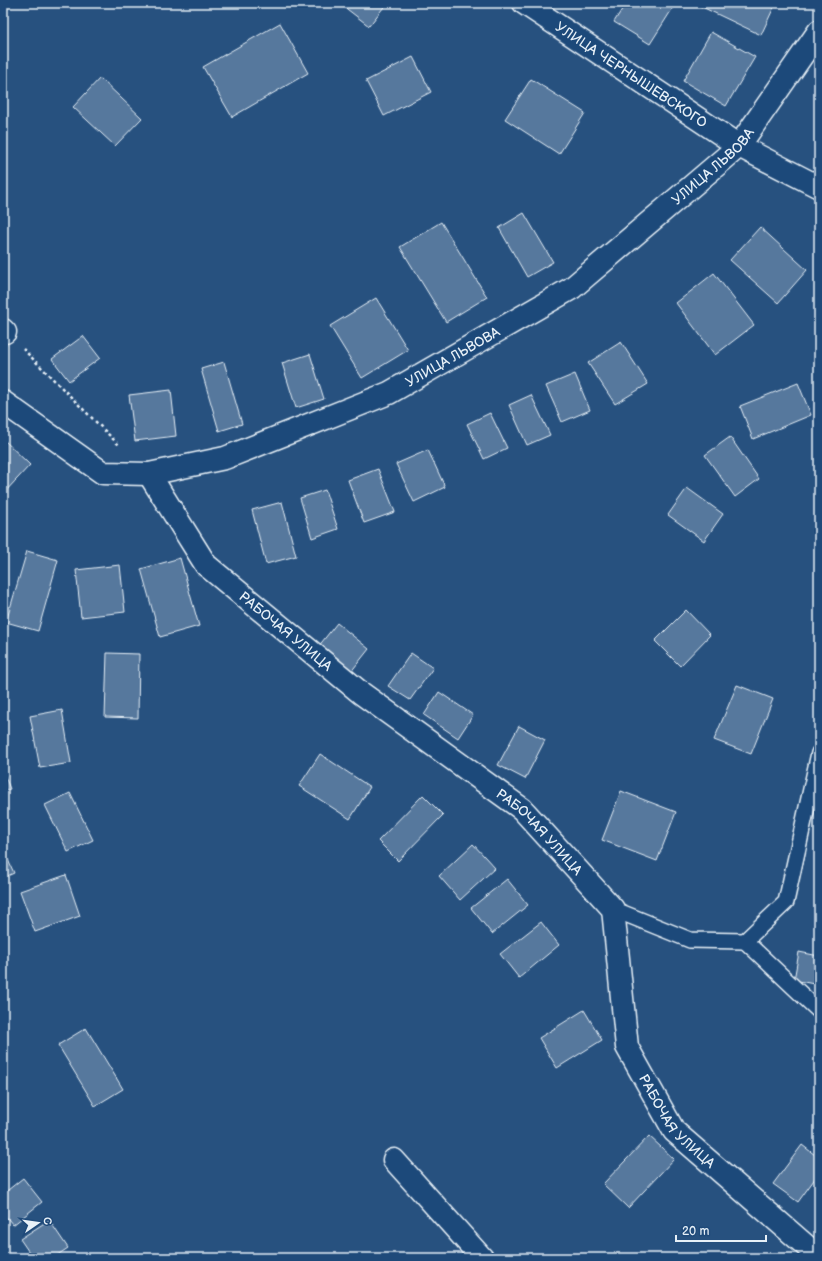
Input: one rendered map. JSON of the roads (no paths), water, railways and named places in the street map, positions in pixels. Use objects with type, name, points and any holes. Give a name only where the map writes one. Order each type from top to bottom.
[{"type":"street","name":"УЛИЦА ЧЕРНЫШЕВСКОГО","points":[[524,3],[739,146],[819,187]]},
{"type":"street","name":"УЛИЦА ЛЬВОВА","points":[[3,402],[103,473],[149,474],[225,458],[389,392],[572,288],[739,146],[819,31]]},
{"type":"street","name":"РАБОЧАЯ УЛИЦА","points":[[149,474],[206,565],[361,694],[522,809],[613,909],[628,1047],[674,1131],[819,1257]]},
{"type":"street","points":[[394,1160],[482,1258]]},
{"type":"lane","points":[[746,941],[786,902],[819,753]]},
{"type":"lane","points":[[613,909],[690,940],[746,941],[819,1011]]}]
